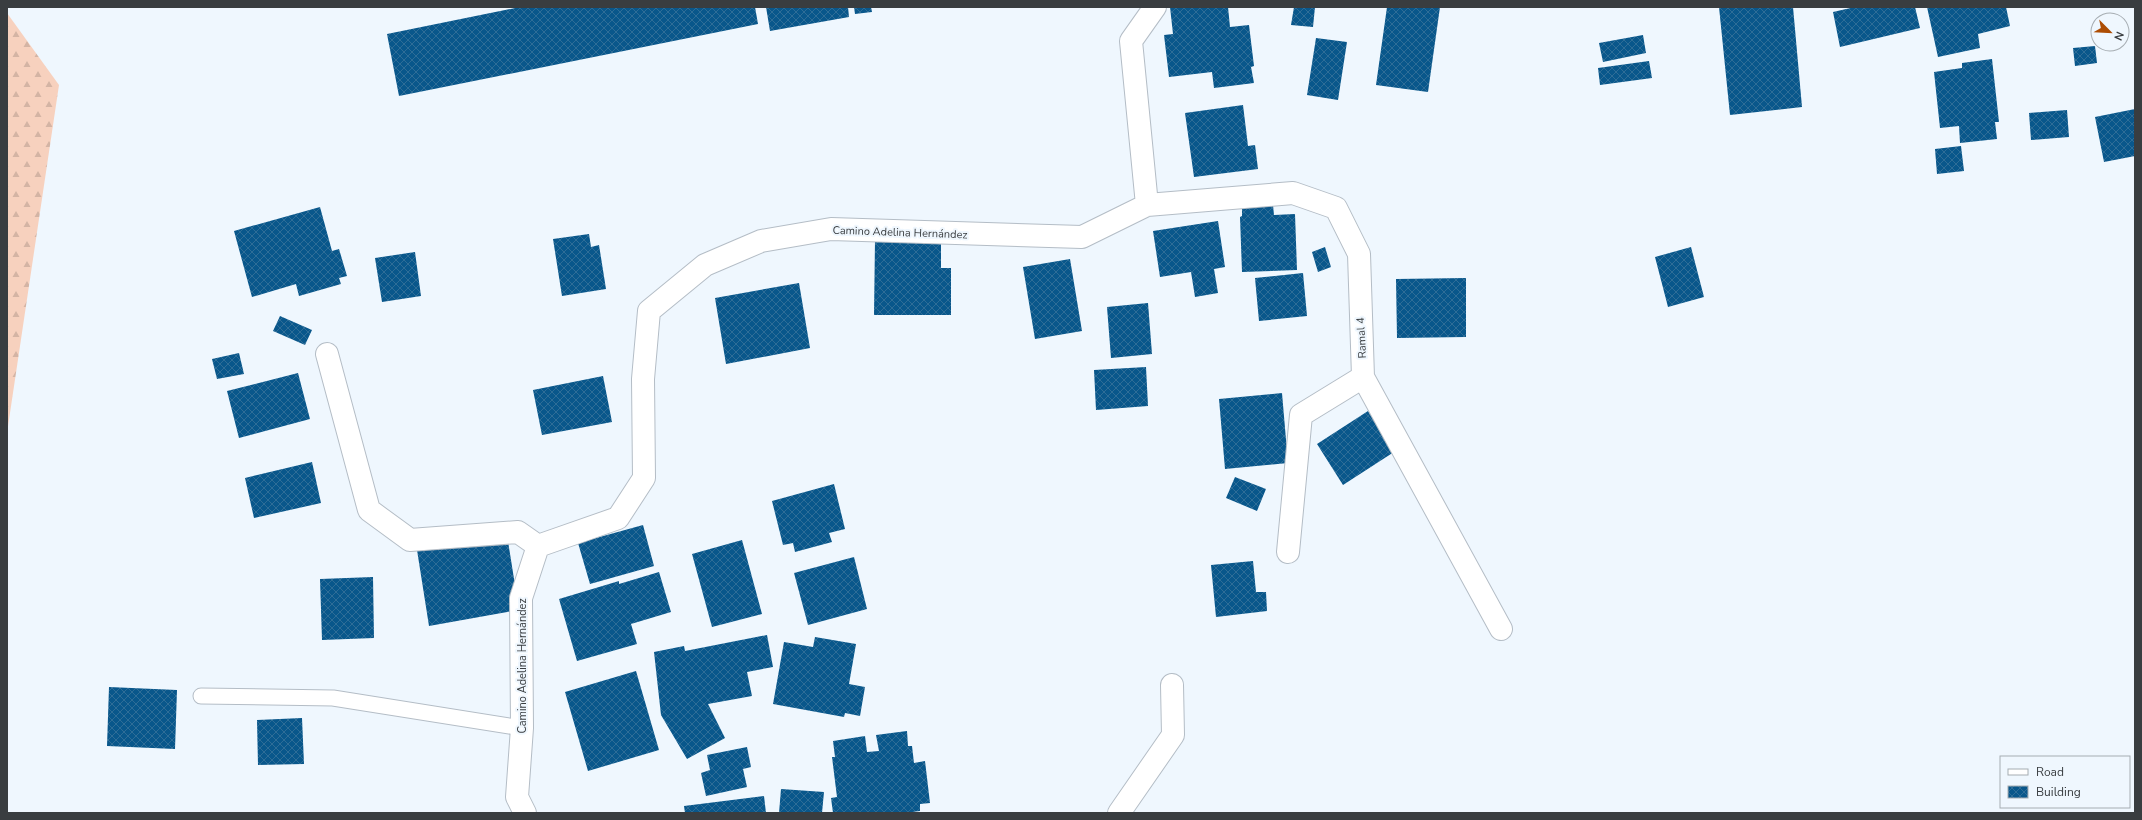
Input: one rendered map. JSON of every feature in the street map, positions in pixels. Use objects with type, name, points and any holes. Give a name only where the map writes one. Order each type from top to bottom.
[{"type":"street","points":[[1147,205],[1130,41],[1155,7]]},
{"type":"street","name":"Ramal 4","points":[[1147,205],[1293,193],[1336,208],[1359,254],[1363,377],[1501,629]]},
{"type":"street","name":"Camino Adelina Hernández","points":[[525,813],[517,797],[522,728],[521,598],[538,546],[618,518],[644,478],[643,379],[649,311],[705,265],[761,241],[831,229],[1082,237],[1147,205]]},
{"type":"street","points":[[327,354],[369,510],[410,540],[518,532],[538,546]]},
{"type":"street","points":[[1288,552],[1301,415],[1363,377]]},
{"type":"street","points":[[1119,813],[1173,735],[1172,685]]},
{"type":"lane","points":[[202,696],[333,698],[522,728]]},
{"type":"green space","points":[[7,13],[59,85],[7,433]]},
{"type":"building","points":[[520,7],[755,7],[758,24],[399,96],[387,34]]},
{"type":"building","points":[[766,7],[848,7],[849,17],[770,31]]},
{"type":"building","points":[[854,7],[871,7],[872,12],[855,14]]},
{"type":"building","points":[[1170,7],[1228,7],[1230,27],[1249,25],[1254,66],[1251,67],[1254,83],[1214,88],[1212,72],[1169,77],[1164,35],[1173,34]]},
{"type":"building","points":[[1294,7],[1315,7],[1313,27],[1291,25]]},
{"type":"building","points":[[1387,7],[1440,7],[1428,92],[1376,85]]},
{"type":"building","points":[[1719,7],[1793,7],[1802,107],[1730,115]]},
{"type":"building","points":[[1855,7],[1915,7],[1920,28],[1840,47],[1833,12]]},
{"type":"building","points":[[1927,7],[2006,7],[2010,26],[1978,34],[1980,48],[1938,57]]},
{"type":"building","points":[[1643,35],[1646,53],[1603,62],[1599,43]]},
{"type":"building","points":[[1316,38],[1347,42],[1338,100],[1307,95]]},
{"type":"building","points":[[2090,46],[2090,52],[2096,52],[2097,63],[2075,66],[2073,48]]},
{"type":"building","points":[[1992,59],[1999,122],[1995,122],[1997,139],[1960,143],[1959,126],[1940,128],[1934,72],[1962,68],[1962,63]]},
{"type":"building","points":[[1649,61],[1652,78],[1600,85],[1598,68]]},
{"type":"building","points":[[1243,105],[1248,146],[1255,145],[1258,169],[1194,177],[1185,113]]},
{"type":"building","points":[[2135,109],[2135,156],[2104,162],[2095,117]]},
{"type":"building","points":[[2067,110],[2069,137],[2031,140],[2029,113]]},
{"type":"building","points":[[1961,146],[1964,171],[1937,174],[1935,149]]},
{"type":"building","points":[[1273,205],[1274,215],[1295,214],[1297,270],[1242,272],[1240,217],[1242,216],[1242,206]]},
{"type":"building","points":[[320,207],[332,251],[339,249],[347,276],[339,278],[341,284],[299,296],[296,284],[252,297],[234,231]]},
{"type":"building","points":[[1218,221],[1225,267],[1214,269],[1218,293],[1195,297],[1191,272],[1160,277],[1153,231]]},
{"type":"building","points":[[589,234],[591,247],[599,245],[606,289],[562,296],[553,239]]},
{"type":"building","points":[[875,240],[941,240],[941,268],[951,268],[951,315],[874,315]]},
{"type":"building","points":[[1325,247],[1331,267],[1318,272],[1312,252]]},
{"type":"building","points":[[1691,247],[1704,297],[1668,307],[1655,257]]},
{"type":"building","points":[[415,252],[421,296],[382,302],[375,258]]},
{"type":"building","points":[[1070,259],[1082,331],[1035,339],[1023,267]]},
{"type":"building","points":[[1303,273],[1307,316],[1259,321],[1255,278]]},
{"type":"building","points":[[1466,278],[1466,337],[1397,338],[1396,279]]},
{"type":"building","points":[[799,283],[810,348],[726,364],[715,298]]},
{"type":"building","points":[[1148,303],[1152,354],[1111,358],[1107,307]]},
{"type":"building","points":[[280,316],[312,330],[305,345],[273,331]]},
{"type":"building","points":[[239,353],[244,374],[217,379],[212,359]]},
{"type":"building","points":[[1146,367],[1148,406],[1096,410],[1094,370]]},
{"type":"building","points":[[298,373],[310,419],[239,438],[227,391]]},
{"type":"building","points":[[603,376],[612,422],[542,435],[533,390]]},
{"type":"building","points":[[1282,393],[1288,463],[1225,469],[1219,399]]},
{"type":"building","points":[[1368,411],[1394,452],[1343,485],[1317,444]]},
{"type":"building","points":[[312,462],[321,503],[254,518],[245,478]]},
{"type":"building","points":[[1235,477],[1266,489],[1257,511],[1226,498]]},
{"type":"building","points":[[834,484],[845,529],[829,533],[832,542],[795,552],[793,543],[783,545],[772,501]]},
{"type":"building","points":[[643,525],[654,566],[590,584],[578,543]]},
{"type":"building","points":[[507,535],[519,610],[429,626],[417,550]]},
{"type":"building","points":[[742,540],[762,614],[712,627],[692,554]]},
{"type":"building","points":[[854,557],[867,609],[808,625],[794,573]]},
{"type":"building","points":[[1253,561],[1256,592],[1266,592],[1267,611],[1216,617],[1211,565]]},
{"type":"building","points":[[659,572],[671,612],[631,624],[637,644],[577,661],[559,599],[619,581],[619,584]]},
{"type":"building","points":[[373,577],[374,638],[322,640],[320,579]]},
{"type":"building","points":[[767,635],[773,667],[747,672],[752,696],[708,704],[725,738],[687,759],[661,715],[654,652],[684,646],[685,651]]},
{"type":"building","points":[[815,637],[856,644],[849,684],[865,687],[860,716],[845,713],[844,717],[773,704],[784,642],[813,647]]},
{"type":"building","points":[[636,671],[659,750],[588,771],[565,692]]},
{"type":"building","points":[[109,687],[177,690],[175,749],[107,746]]},
{"type":"building","points":[[302,718],[304,764],[258,765],[257,720]]},
{"type":"building","points":[[907,731],[908,746],[912,746],[914,763],[925,761],[930,803],[920,804],[920,811],[905,813],[833,813],[831,798],[837,797],[832,757],[835,757],[833,741],[865,736],[867,752],[879,751],[876,735]]},
{"type":"building","points":[[747,747],[751,767],[743,769],[747,787],[706,796],[701,773],[710,770],[707,755]]},
{"type":"building","points":[[781,789],[824,792],[822,813],[779,813]]},
{"type":"building","points":[[764,796],[766,813],[685,813],[684,806]]}]
